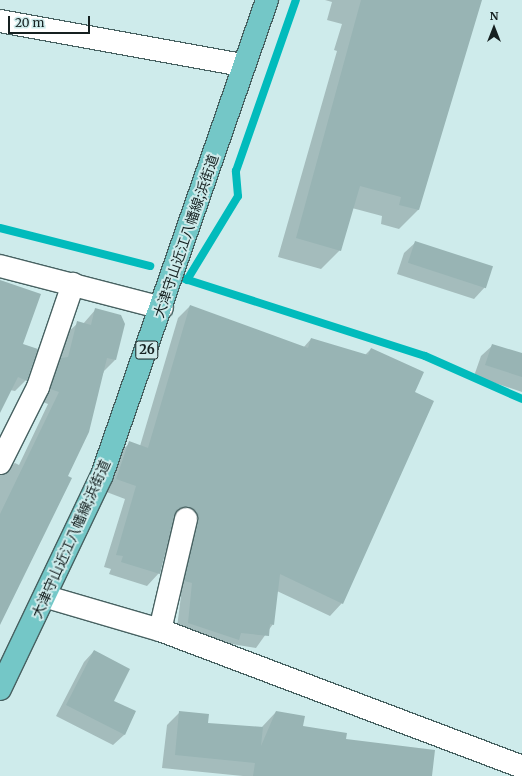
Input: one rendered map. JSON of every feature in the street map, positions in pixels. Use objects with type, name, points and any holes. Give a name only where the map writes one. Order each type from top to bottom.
[{"type":"main road","name":"大津守山近江八幡線;浜街道","points":[[0,689],[47,597],[102,475],[162,308],[243,65],[267,0]]},
{"type":"street","points":[[0,21],[243,65]]},
{"type":"street","points":[[0,266],[162,308]]},
{"type":"street","points":[[0,463],[38,387],[72,284]]},
{"type":"street","points":[[160,630],[186,519]]},
{"type":"street","points":[[47,597],[160,630],[522,767]]},
{"type":"building","points":[[361,0],[482,0],[419,210],[399,205],[401,197],[360,186],[341,251],[296,238]]},
{"type":"building","points":[[415,241],[493,266],[486,288],[408,263]]},
{"type":"building","points":[[0,280],[41,294],[23,344],[38,349],[27,381],[18,377],[0,413]]},
{"type":"building","points":[[190,305],[308,348],[311,338],[368,355],[371,348],[424,372],[415,392],[434,401],[343,604],[280,574],[274,625],[270,624],[269,636],[241,633],[239,640],[188,623],[192,583],[184,581],[198,521],[195,510],[189,507],[182,507],[174,516],[160,574],[121,562],[123,556],[116,555],[136,486],[116,479],[129,441],[148,448]]},
{"type":"building","points":[[95,308],[121,315],[125,324],[116,360],[107,358],[89,432],[68,476],[72,478],[0,625],[0,514],[59,392],[50,389],[61,358],[68,357],[77,321],[91,325]]},
{"type":"building","points":[[492,344],[522,353],[522,377],[485,365]]},
{"type":"building","points":[[94,650],[130,669],[114,701],[136,711],[125,735],[66,705]]},
{"type":"building","points":[[179,711],[209,714],[208,723],[263,727],[261,746],[276,711],[305,716],[303,726],[347,733],[346,739],[435,750],[432,776],[253,776],[255,763],[175,755]]},
{"type":"waterway","points":[[187,280],[238,196],[236,171],[296,0]]},
{"type":"waterway","points":[[0,228],[150,266]]},
{"type":"waterway","points":[[185,279],[425,356],[522,399]]}]
